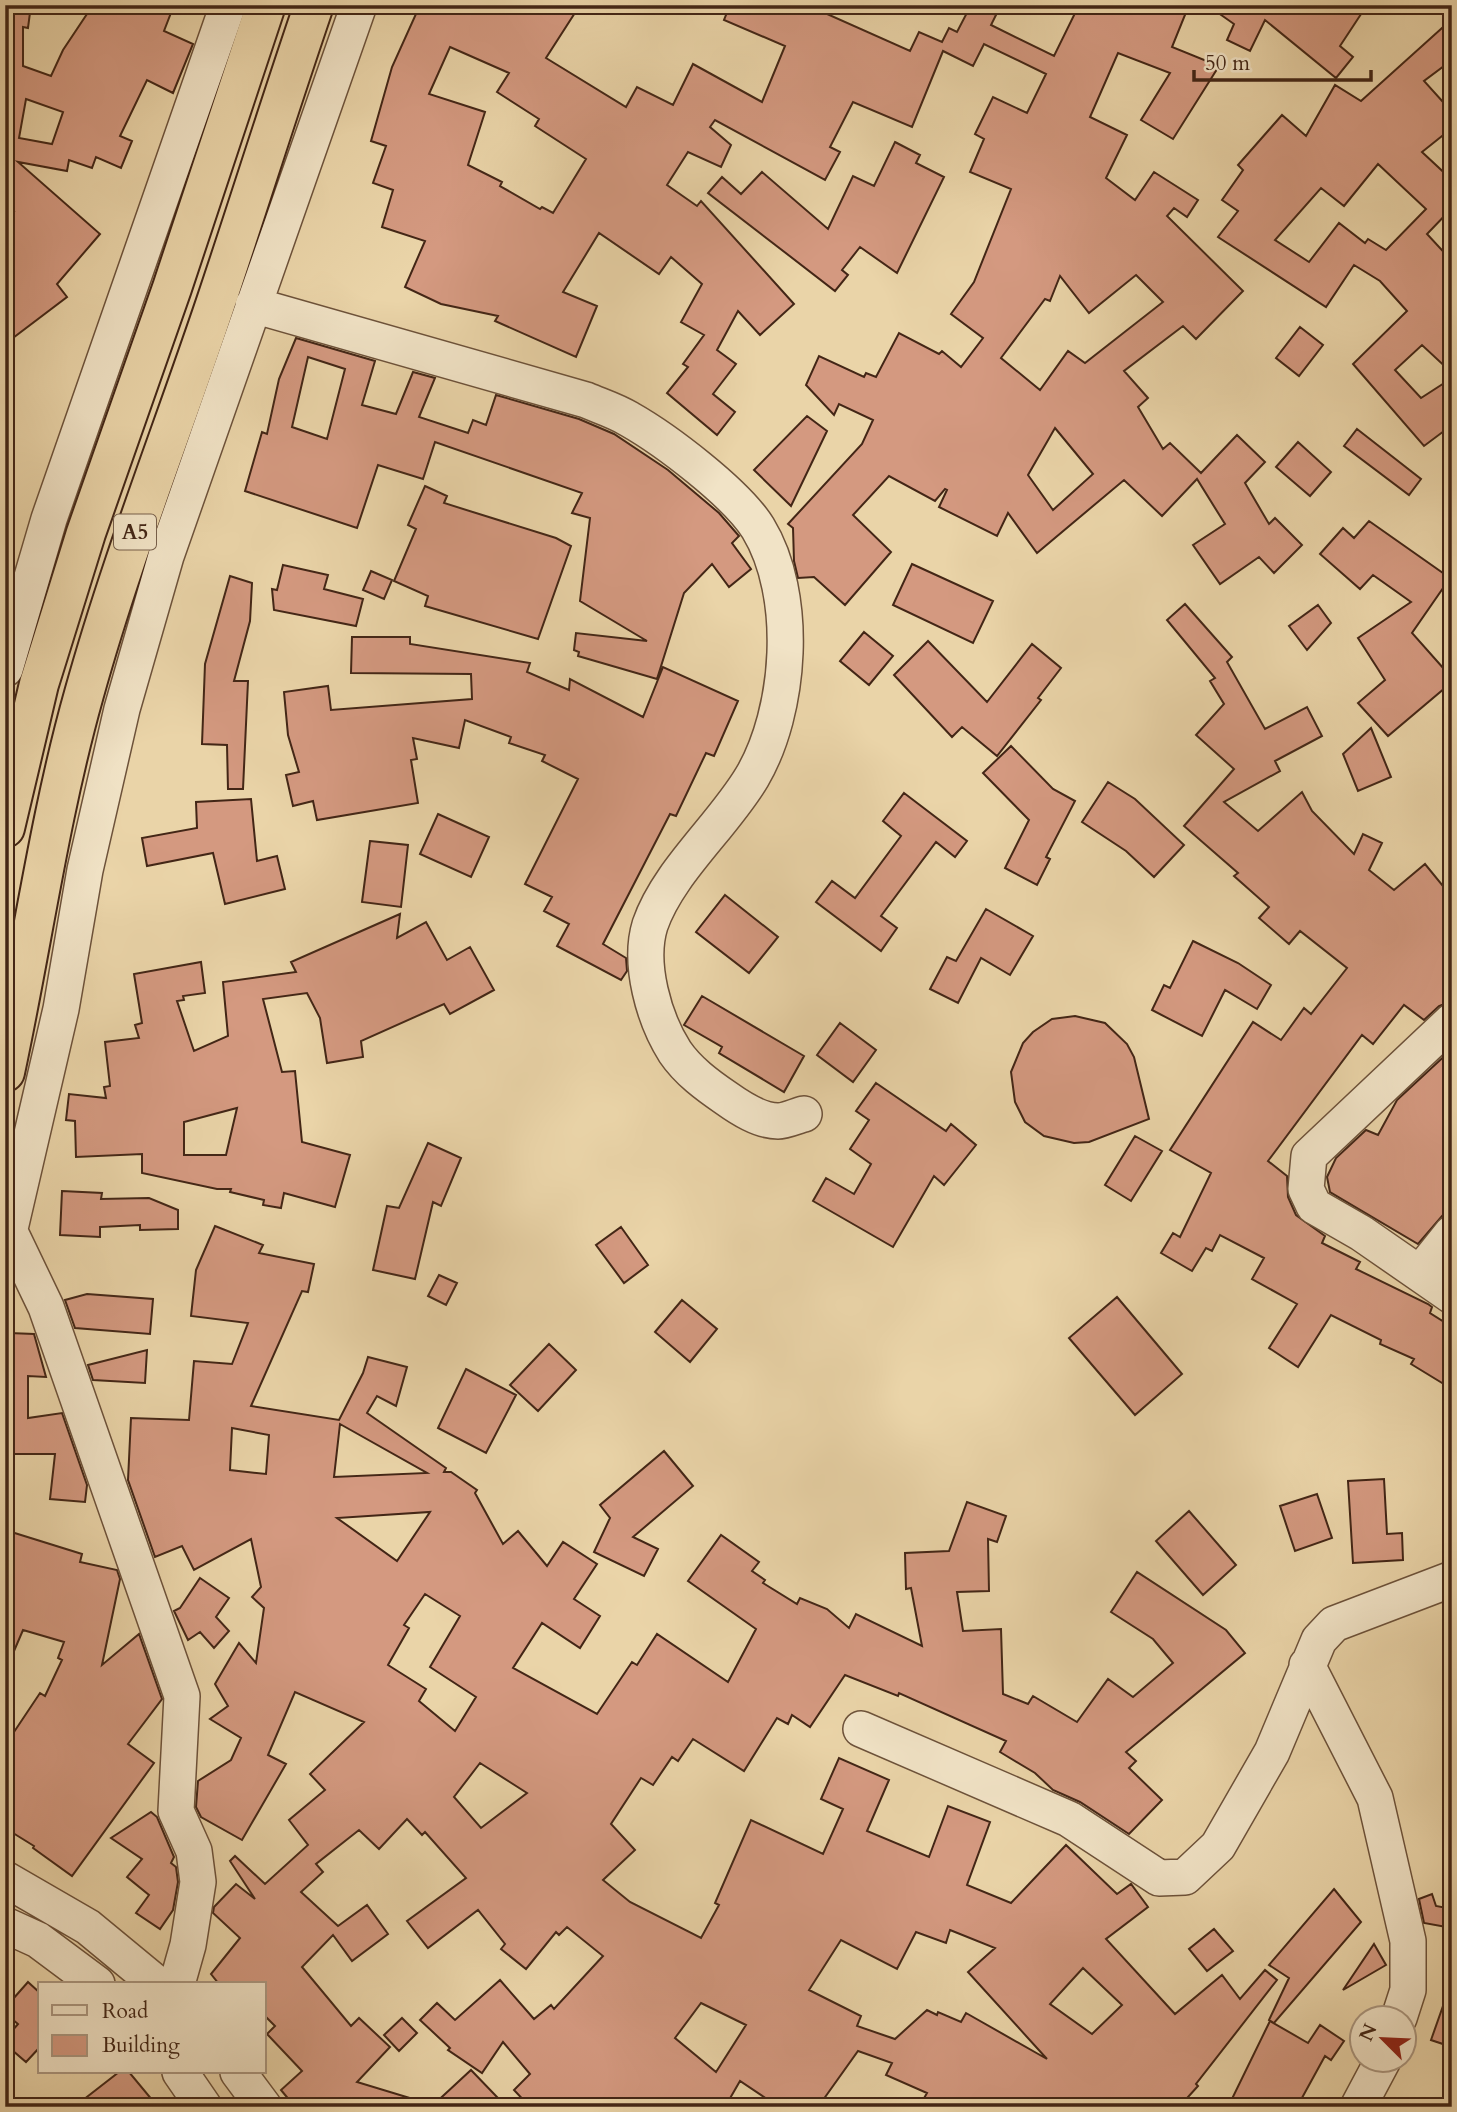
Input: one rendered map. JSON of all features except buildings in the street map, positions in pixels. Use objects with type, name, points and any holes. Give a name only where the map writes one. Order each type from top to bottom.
[{"type":"highway","name":"A5","points":[[5,828],[39,684],[86,533],[172,288],[266,5]]},
{"type":"highway","name":"A5","points":[[5,1072],[45,858],[83,696],[134,535],[216,302],[314,5]]},
{"type":"street","points":[[5,669],[17,593],[49,519],[228,5]]},
{"type":"street","points":[[178,1982],[188,1945],[198,1882],[194,1852],[176,1811],[182,1696],[46,1307],[8,1241],[61,1009],[85,870],[122,709],[166,556],[359,5]]},
{"type":"street","points":[[253,305],[586,400],[628,418],[734,499],[758,528],[770,555],[786,632],[783,685],[774,727],[753,775],[656,910],[646,953],[662,1029],[676,1053],[692,1072],[739,1108],[757,1116],[779,1121],[804,1114]]},
{"type":"street","points":[[1452,1021],[1309,1156],[1306,1188],[1314,1206],[1452,1296]]},
{"type":"street","points":[[1420,1273],[1452,1233]]},
{"type":"street","points":[[861,1729],[1069,1819],[1159,1878],[1185,1877],[1218,1846],[1272,1752],[1319,1640],[1335,1625],[1452,1579]]},
{"type":"street","points":[[1307,1665],[1375,1798],[1408,1941],[1408,1990],[1404,2004]]},
{"type":"street","points":[[5,1879],[88,1927],[155,1982]]},
{"type":"street","points":[[5,1925],[38,1940],[94,1982]]},
{"type":"street","points":[[181,2074],[204,2107]]},
{"type":"street","points":[[240,2074],[264,2107]]},
{"type":"street","points":[[1358,2107],[1375,2074]]}]
